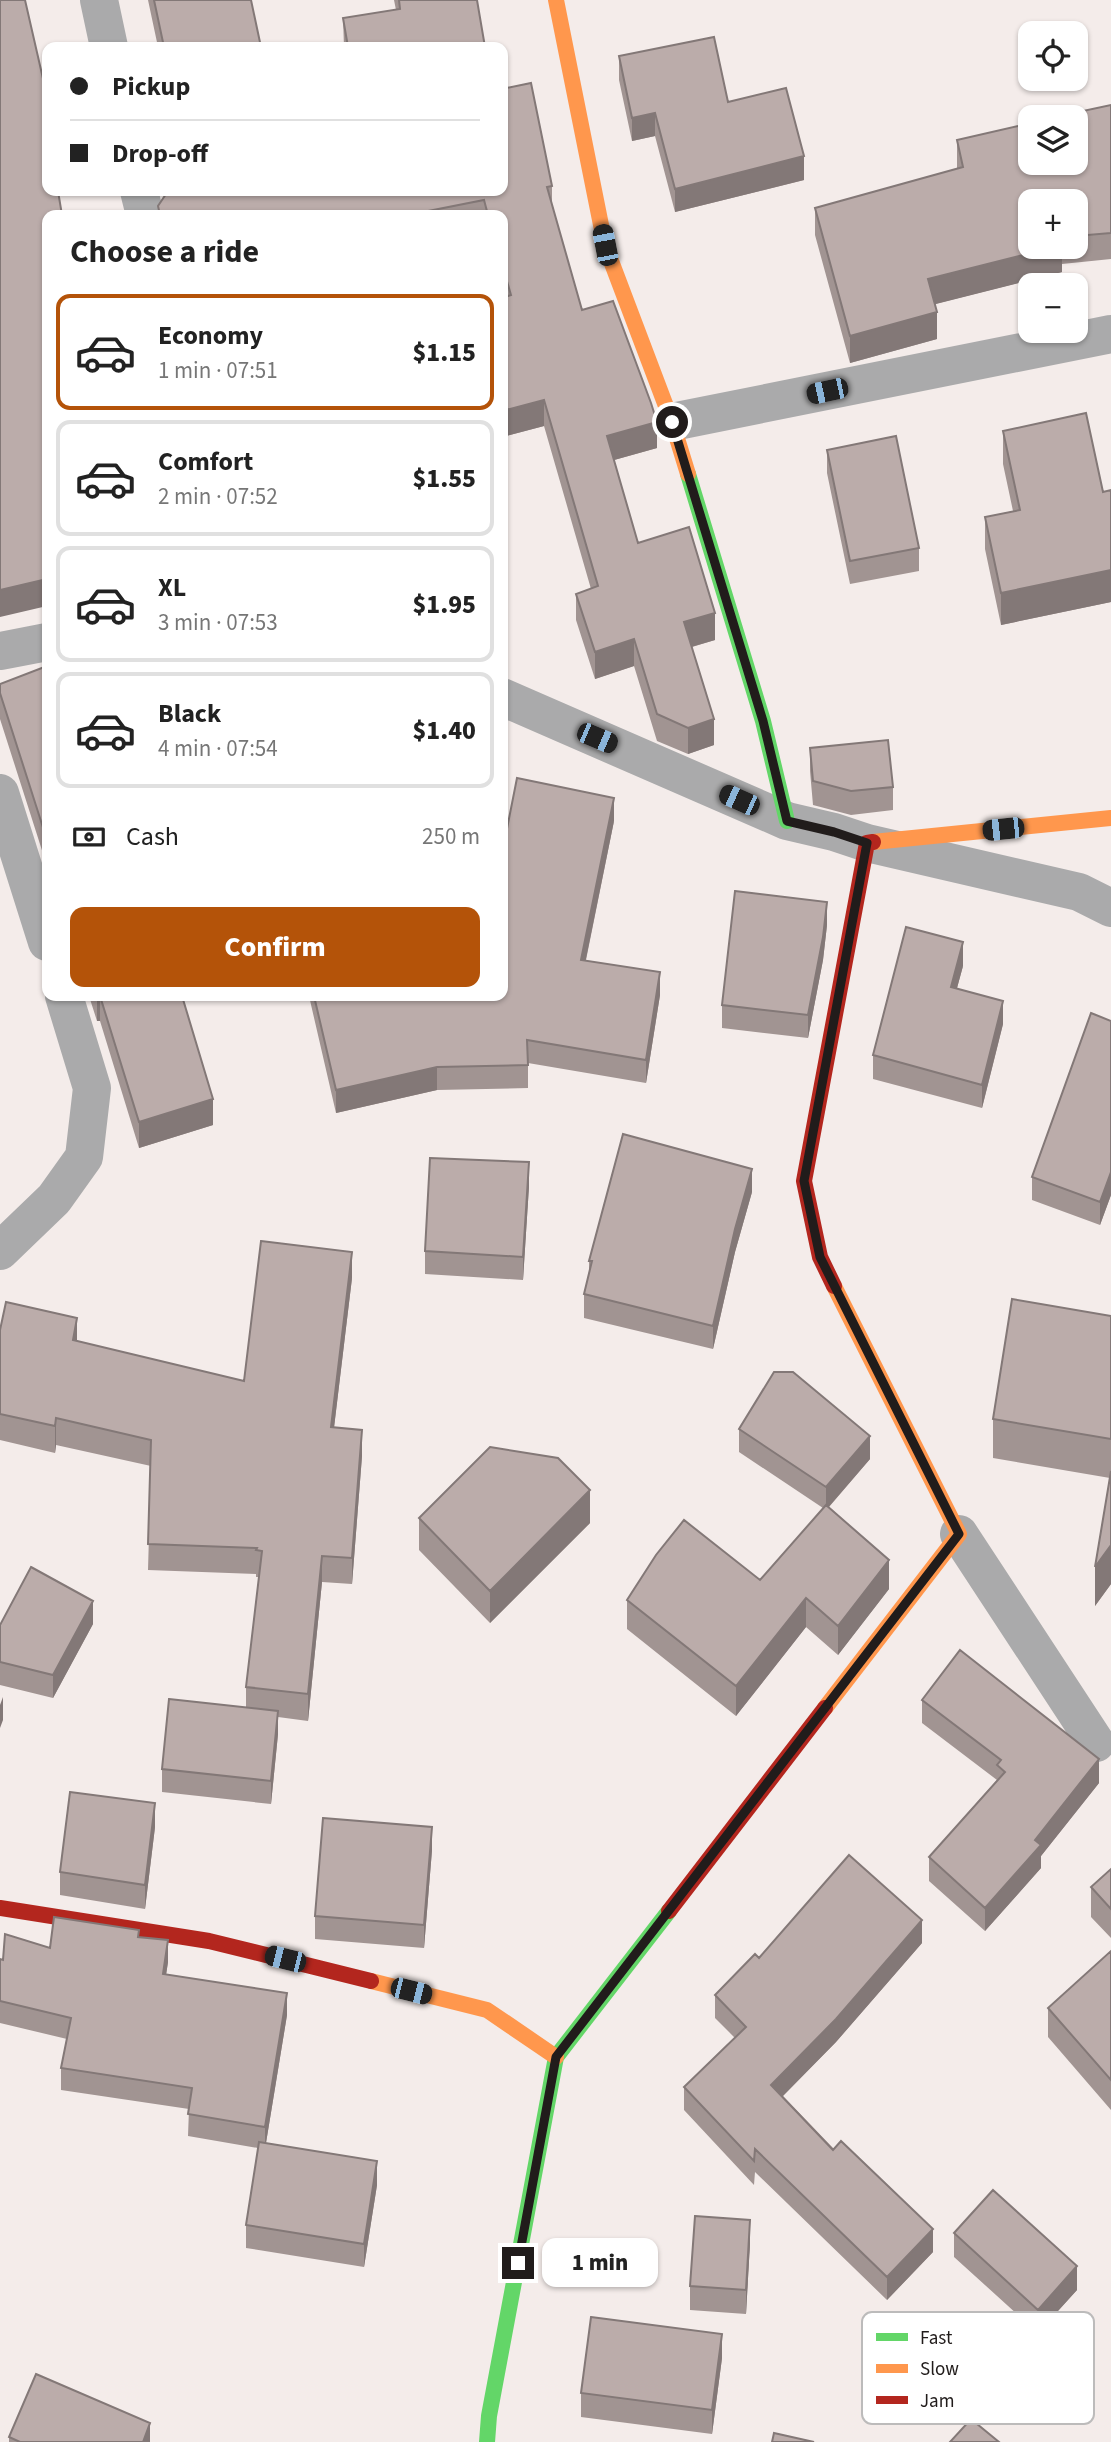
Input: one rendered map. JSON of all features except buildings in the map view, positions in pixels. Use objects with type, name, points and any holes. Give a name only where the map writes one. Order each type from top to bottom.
[{"type":"street","points":[[99,0],[108,42]]},
{"type":"street","points":[[556,0],[605,245],[672,422],[763,721],[787,821]]},
{"type":"street","points":[[672,422],[1111,334]]},
{"type":"street","points":[[0,651],[42,643]]},
{"type":"street","points":[[508,700],[787,821],[867,843],[1079,892],[1111,908]]},
{"type":"street","points":[[0,793],[42,926]]},
{"type":"street","points":[[867,843],[1111,818]]},
{"type":"street","points":[[867,843],[804,1181],[820,1257],[959,1534],[1096,1743]]},
{"type":"street","points":[[0,1251],[54,1199],[85,1157],[92,1088],[66,1001]]},
{"type":"street","points":[[487,2442],[489,2417],[556,2057],[959,1534]]},
{"type":"street","points":[[0,1908],[209,1941],[487,2010],[556,2057]]},
{"type":"traffic: fast","points":[[688,474],[763,721],[787,821]]},
{"type":"traffic: fast","points":[[487,2442],[489,2416],[556,2057],[669,1911]]},
{"type":"traffic: slow","points":[[556,0],[605,245],[672,422],[688,474]]},
{"type":"traffic: slow","points":[[873,842],[1111,818]]},
{"type":"traffic: slow","points":[[825,1708],[959,1534],[834,1286]]},
{"type":"traffic: slow","points":[[371,1981],[487,2010],[556,2057]]},
{"type":"traffic: jam","points":[[834,1286],[820,1257],[804,1181],[867,843],[873,842]]},
{"type":"traffic: jam","points":[[669,1911],[825,1708]]},
{"type":"traffic: jam","points":[[0,1908],[209,1941],[371,1981]]},
{"type":"route","points":[[518,2263],[556,2057],[959,1534],[820,1257],[804,1181],[867,843],[787,821],[763,721],[672,422]]}]
